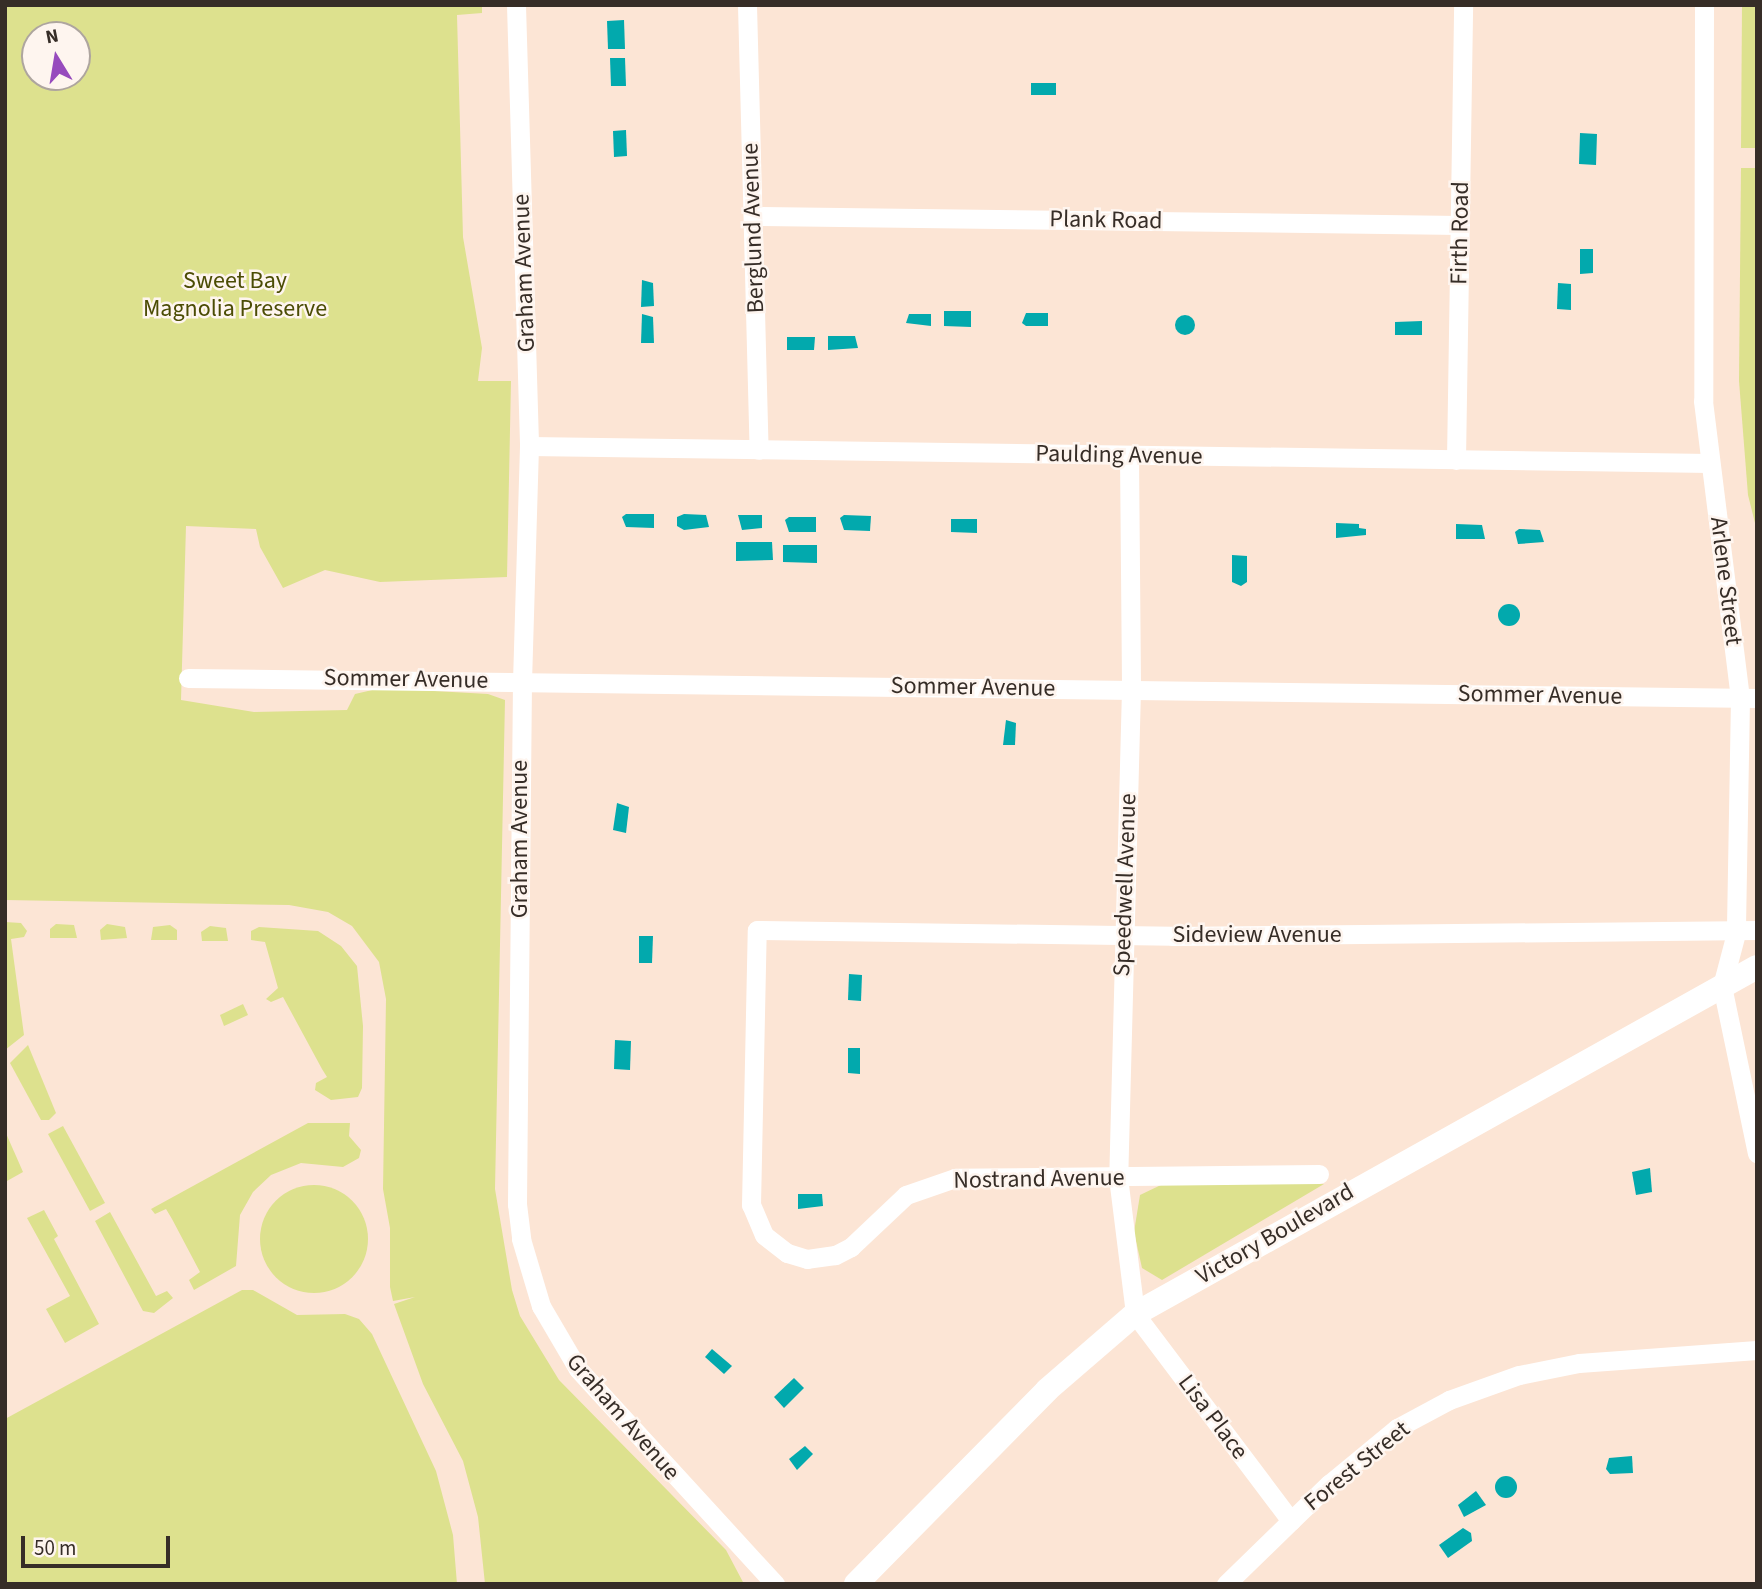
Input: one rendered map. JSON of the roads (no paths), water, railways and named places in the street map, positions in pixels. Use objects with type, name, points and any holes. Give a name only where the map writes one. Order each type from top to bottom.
[{"type":"main road","name":"Victory Boulevard","points":[[856,1584],[1047,1390],[1135,1314],[1757,967]]},
{"type":"street","name":"Graham Avenue","points":[[516,5],[529,446],[522,681],[517,1204],[528,1271],[541,1306],[578,1369],[775,1584]]},
{"type":"street","name":"Berglund Avenue","points":[[747,5],[759,450]]},
{"type":"street","name":"Firth Road","points":[[1456,460],[1463,5]]},
{"type":"street","name":"Arlene Street","points":[[1704,5],[1702,330],[1710,463],[1748,698],[1736,933],[1722,986],[1757,1153]]},
{"type":"street","name":"Plank Road","points":[[752,216],[1460,225]]},
{"type":"street","name":"Paulding Avenue","points":[[529,446],[1710,463]]},
{"type":"street","name":"Speedwell Avenue","points":[[1129,455],[1130,689],[1118,1177],[1135,1314]]},
{"type":"street","name":"Sommer Avenue","points":[[188,678],[1748,698]]},
{"type":"street","name":"Sideview Avenue","points":[[757,930],[1123,935],[1736,933],[1757,930]]},
{"type":"street","name":"Nostrand Avenue","points":[[757,930],[750,1199],[755,1219],[774,1245],[807,1259],[835,1255],[851,1247],[906,1195],[954,1178],[1319,1174]]},
{"type":"street","name":"Lisa Place","points":[[1135,1314],[1291,1521]]},
{"type":"street","name":"Forest Street","points":[[1226,1584],[1291,1521],[1397,1428],[1449,1400],[1519,1376],[1578,1363],[1757,1350]]},
{"type":"water","points":[[624,20],[625,49],[608,49],[607,21]]},
{"type":"water","points":[[610,58],[625,58],[626,86],[611,86]]},
{"type":"water","points":[[1031,83],[1056,83],[1056,95],[1031,95]]},
{"type":"water","points":[[626,130],[627,156],[614,157],[613,131]]},
{"type":"water","points":[[1580,133],[1597,134],[1596,165],[1579,164]]},
{"type":"water","points":[[1580,249],[1593,249],[1593,273],[1580,274]]},
{"type":"water","points":[[642,280],[653,283],[654,306],[641,307]]},
{"type":"water","points":[[1558,283],[1571,284],[1571,310],[1557,309]]},
{"type":"water","points":[[944,311],[971,311],[971,327],[944,326]]},
{"type":"water","points":[[1026,313],[1048,313],[1048,326],[1026,326],[1022,323]]},
{"type":"water","points":[[642,314],[653,317],[654,343],[641,343]]},
{"type":"water","points":[[909,314],[931,314],[931,326],[906,323]]},
{"type":"water","points":[[1185,315],[1192,318],[1195,325],[1192,332],[1185,335],[1178,332],[1175,325],[1178,318]]},
{"type":"water","points":[[1422,321],[1422,335],[1395,335],[1395,322]]},
{"type":"water","points":[[828,336],[855,336],[858,348],[828,350]]},
{"type":"water","points":[[787,337],[815,337],[814,350],[787,350]]},
{"type":"water","points":[[626,514],[654,514],[654,528],[626,527],[622,517]]},
{"type":"water","points":[[684,514],[706,515],[709,527],[684,530],[677,526],[677,517]]},
{"type":"water","points":[[738,515],[762,515],[762,528],[742,530]]},
{"type":"water","points":[[844,515],[871,516],[870,531],[844,530],[840,518]]},
{"type":"water","points":[[789,517],[816,517],[816,532],[789,532],[785,520]]},
{"type":"water","points":[[951,519],[977,519],[977,533],[951,532]]},
{"type":"water","points":[[1336,523],[1359,524],[1359,528],[1366,529],[1366,535],[1336,538]]},
{"type":"water","points":[[1456,524],[1482,525],[1485,539],[1456,539]]},
{"type":"water","points":[[1519,529],[1540,530],[1544,542],[1518,544],[1515,532]]},
{"type":"water","points":[[736,542],[772,542],[773,560],[736,561]]},
{"type":"water","points":[[783,545],[817,545],[817,563],[783,562]]},
{"type":"water","points":[[1232,555],[1247,556],[1247,582],[1241,586],[1232,582]]},
{"type":"water","points":[[1505,604],[1513,604],[1520,611],[1520,619],[1513,626],[1505,626],[1498,619],[1498,611]]},
{"type":"water","points":[[1006,720],[1016,723],[1015,745],[1003,745]]},
{"type":"water","points":[[617,803],[629,807],[626,833],[613,830]]},
{"type":"water","points":[[639,936],[653,936],[652,963],[639,963]]},
{"type":"water","points":[[849,974],[862,975],[861,1001],[848,1000]]},
{"type":"water","points":[[615,1040],[631,1041],[630,1070],[614,1069]]},
{"type":"water","points":[[848,1048],[860,1048],[860,1074],[848,1073]]},
{"type":"water","points":[[1650,1168],[1652,1192],[1636,1195],[1632,1172]]},
{"type":"water","points":[[798,1194],[822,1194],[823,1206],[798,1209]]},
{"type":"water","points":[[712,1349],[732,1366],[724,1374],[705,1357]]},
{"type":"water","points":[[794,1378],[804,1388],[784,1408],[774,1397]]},
{"type":"water","points":[[805,1446],[813,1454],[797,1470],[789,1459]]},
{"type":"water","points":[[1632,1456],[1633,1473],[1610,1474],[1606,1469],[1609,1458]]},
{"type":"water","points":[[1506,1476],[1514,1479],[1517,1487],[1514,1495],[1506,1498],[1498,1495],[1495,1487],[1498,1479]]},
{"type":"water","points":[[1476,1491],[1486,1505],[1464,1517],[1458,1505]]},
{"type":"water","points":[[1463,1528],[1471,1533],[1472,1541],[1448,1558],[1439,1545]]},
{"type":"park label","name":"Sweet Bay Magnolia Preserve","points":[[235,295]]}]
